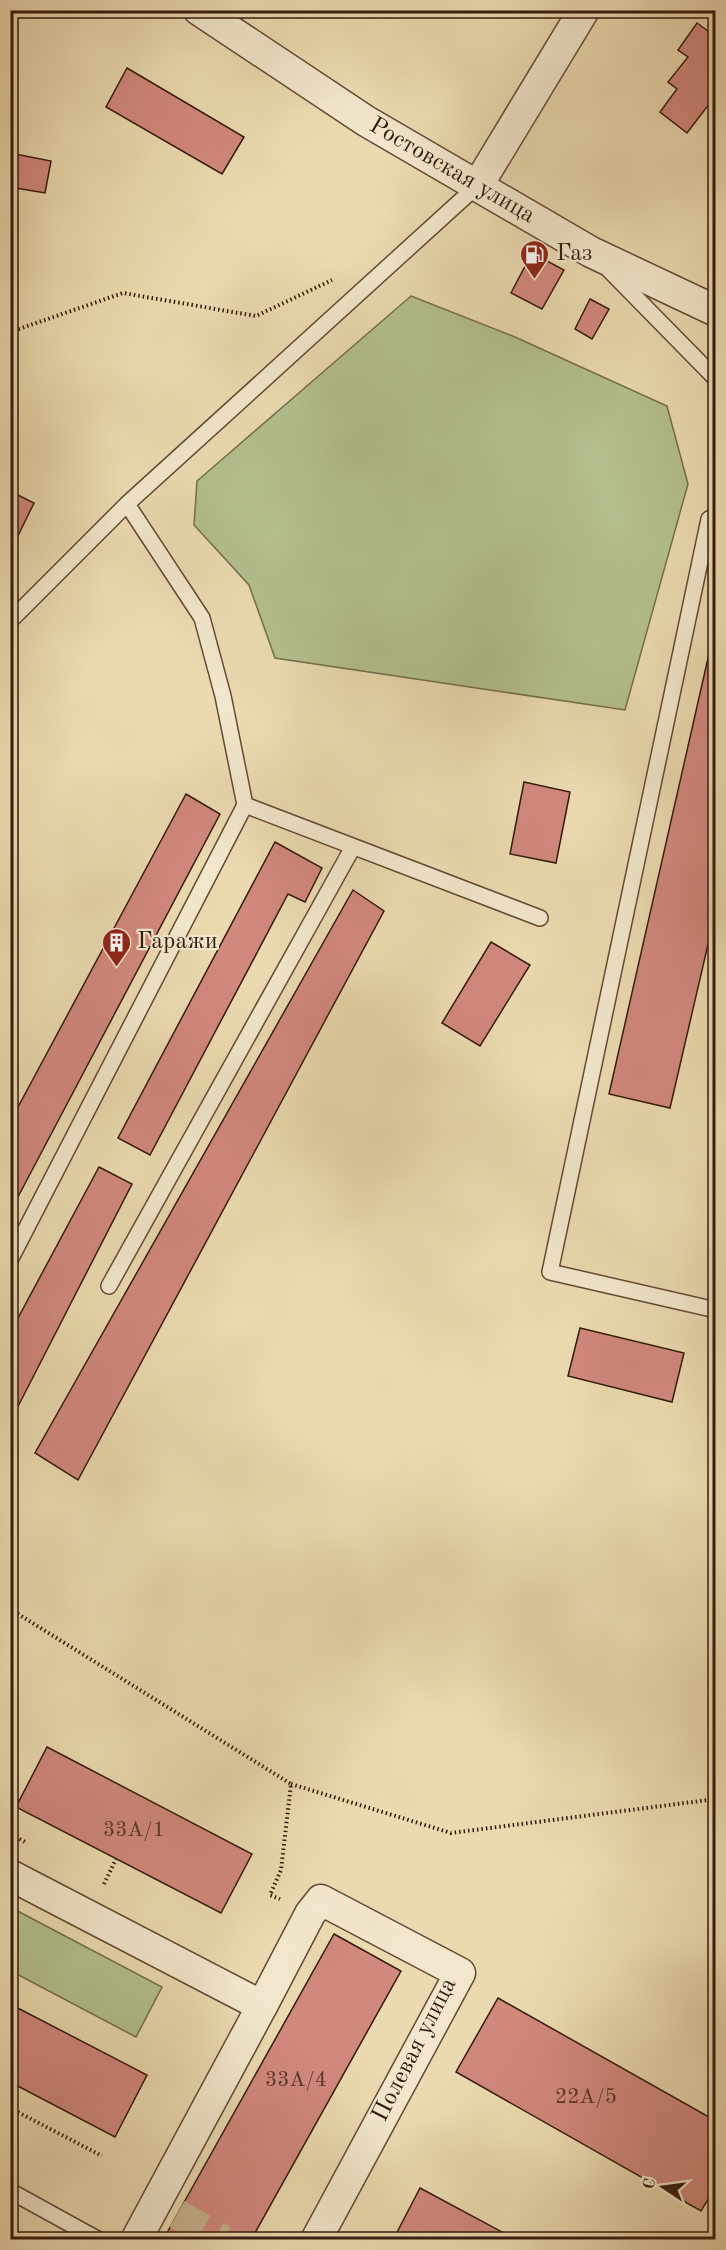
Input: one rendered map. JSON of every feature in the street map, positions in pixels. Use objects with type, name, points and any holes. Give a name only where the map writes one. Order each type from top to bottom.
[{"type":"street","name":"Ростовская улица","points":[[199,10],[366,121],[591,252],[716,311]]},
{"type":"street","points":[[478,185],[584,10]]},
{"type":"street","points":[[10,1875],[262,2006],[167,2208],[136,2240]]},
{"type":"street","name":"Полевая улица","points":[[262,2006],[310,1914],[321,1900],[460,1973],[316,2240]]},
{"type":"lane","points":[[10,621],[127,504],[478,185]]},
{"type":"lane","points":[[591,252],[716,379]]},
{"type":"lane","points":[[10,1260],[244,806],[223,696],[202,618],[127,504]]},
{"type":"lane","points":[[709,519],[549,1272],[716,1310]]},
{"type":"lane","points":[[244,806],[540,918]]},
{"type":"lane","points":[[109,1286],[353,847]]},
{"type":"lane","points":[[10,2191],[99,2240]]},
{"type":"path","points":[[10,332],[123,293],[256,316],[339,276]]},
{"type":"path","points":[[10,1609],[291,1784],[451,1833],[716,1799]]},
{"type":"path","points":[[281,1870],[291,1784]]},
{"type":"path","points":[[104,1884],[116,1859]]},
{"type":"path","points":[[10,2098],[17,2086]]},
{"type":"path","points":[[10,2108],[102,2156]]},
{"type":"green space","points":[[411,296],[515,337],[667,406],[688,484],[625,710],[275,658],[249,585],[194,525],[197,481]]},
{"type":"green space","points":[[10,1907],[162,1987],[136,2037],[11,1971]]},
{"type":"building","points":[[697,23],[716,37],[716,95],[687,133],[660,112],[677,89],[668,82],[688,57],[678,50]]},
{"type":"building","points":[[127,68],[244,137],[222,174],[106,107]]},
{"type":"building","points":[[10,153],[51,161],[45,193],[10,187]]},
{"type":"building","points":[[532,253],[564,270],[542,309],[511,293]]},
{"type":"building","points":[[590,299],[609,309],[592,339],[575,329]]},
{"type":"building","points":[[10,491],[34,503],[10,552]]},
{"type":"building","points":[[716,623],[716,910],[670,1108],[609,1094]]},
{"type":"building","points":[[524,782],[570,792],[556,863],[510,854]]},
{"type":"building","name":"Гаражи","points":[[186,794],[220,814],[10,1212],[10,1122]]},
{"type":"building","points":[[275,842],[322,868],[305,902],[288,894],[150,1155],[118,1138]]},
{"type":"building","points":[[353,890],[384,911],[78,1480],[35,1453]]},
{"type":"building","points":[[491,942],[530,965],[480,1046],[442,1023]]},
{"type":"building","points":[[99,1167],[132,1184],[10,1422],[10,1333]]},
{"type":"building","points":[[580,1328],[684,1353],[672,1402],[568,1376]]},
{"type":"building","points":[[47,1747],[252,1854],[221,1913],[16,1807]]},
{"type":"building","points":[[334,1934],[401,1971],[251,2240],[163,2240]]},
{"type":"building","points":[[498,1998],[716,2121],[716,2186],[701,2211],[456,2072]]},
{"type":"building","points":[[10,2004],[147,2075],[115,2137],[10,2082]]},
{"type":"building","points":[[420,2188],[517,2240],[393,2240]]},
{"type":"tunnel","points":[[177,2214],[223,2240]]},
{"type":"place","name":"Газ","points":[[535,280]]},
{"type":"place","name":"Гаражи","points":[[116,968]]}]
